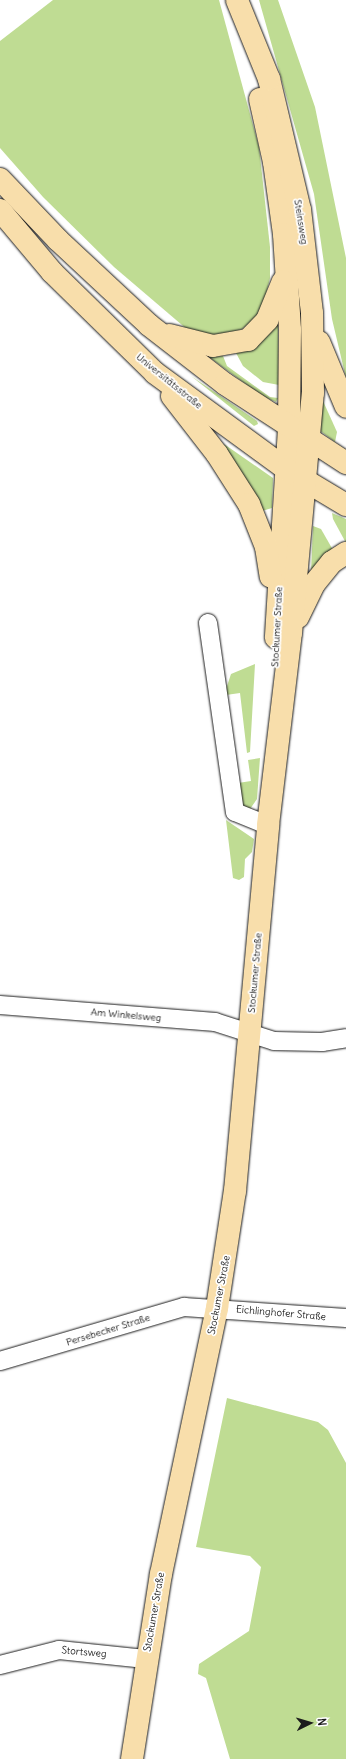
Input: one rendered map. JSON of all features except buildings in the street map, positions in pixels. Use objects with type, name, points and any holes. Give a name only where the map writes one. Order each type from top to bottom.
[{"type":"main road","name":"Steinsweg","points":[[239,6],[274,162],[286,272],[289,428]]},
{"type":"main road","name":"Steinsweg","points":[[239,6],[258,44],[287,147],[300,210],[312,313],[313,393],[308,441]]},
{"type":"main road","points":[[0,178],[58,240],[149,325],[225,384],[308,441],[346,463]]},
{"type":"main road","name":"Universitätsstraße","points":[[0,210],[52,272],[155,372],[286,469],[346,505]]},
{"type":"main road","points":[[149,325],[174,338],[199,345],[240,343],[257,333],[267,320],[286,272]]},
{"type":"main road","points":[[312,313],[328,369],[346,407]]},
{"type":"main road","points":[[155,372],[217,454],[257,521],[266,547],[284,632]]},
{"type":"main road","name":"Stockumer Straße","points":[[284,632],[286,469],[289,428]]},
{"type":"main road","name":"Stockumer Straße","points":[[132,1759],[146,1659],[216,1308],[235,1191],[250,1035],[284,632],[305,481],[308,441]]},
{"type":"main road","points":[[284,632],[314,584],[332,562],[346,553]]},
{"type":"street","points":[[208,623],[235,812],[268,825]]},
{"type":"street","name":"Am Winkelsweg","points":[[0,1005],[215,1022],[250,1035],[304,1042],[346,1038]]},
{"type":"street","name":"Persebecker Straße","points":[[0,1361],[184,1307],[216,1308]]},
{"type":"street","name":"Eichlinghofer Straße","points":[[216,1308],[346,1318]]},
{"type":"street","name":"Stortsweg","points":[[0,1665],[59,1650],[146,1659]]},
{"type":"green space","points":[[53,0],[219,0],[259,147],[270,247],[270,278],[265,299],[256,318],[242,329],[225,336],[206,337],[189,331],[114,267],[43,197],[0,148],[0,41]]},
{"type":"green space","points":[[259,0],[278,0],[315,107],[346,258],[346,378],[332,319],[314,194]]},
{"type":"green space","points":[[278,321],[279,385],[263,382],[243,366],[236,353]]},
{"type":"green space","points":[[223,356],[227,366],[270,397],[278,398],[276,402],[262,396],[209,357]]},
{"type":"green space","points":[[191,376],[257,421],[258,424],[254,426]]},
{"type":"green space","points":[[323,401],[337,432],[335,442],[319,430]]},
{"type":"green space","points":[[224,444],[273,478],[272,508],[262,511]]},
{"type":"green space","points":[[332,513],[346,519],[346,543],[333,519]]},
{"type":"green space","points":[[313,526],[321,529],[333,550],[311,572]]},
{"type":"green space","points":[[255,664],[250,752],[247,753],[240,693],[226,695],[226,689],[231,674]]},
{"type":"green space","points":[[260,758],[257,799],[250,809],[244,809],[238,783],[251,781],[248,760]]},
{"type":"green space","points":[[226,820],[254,839],[252,852],[245,859],[244,877],[239,880],[233,878]]},
{"type":"green space","points":[[227,1398],[318,1422],[328,1430],[346,1463],[346,1759],[230,1759],[206,1678],[198,1674],[199,1664],[249,1631],[261,1567],[250,1556],[196,1547]]}]
